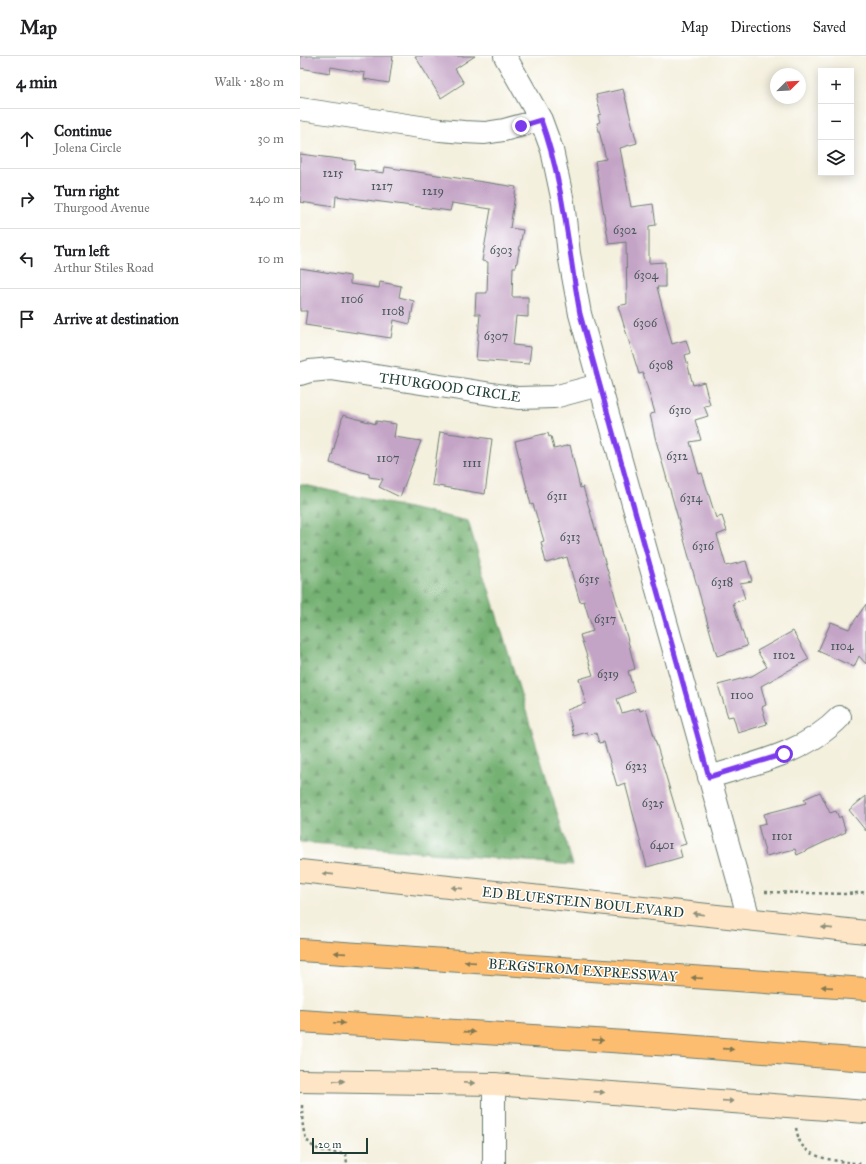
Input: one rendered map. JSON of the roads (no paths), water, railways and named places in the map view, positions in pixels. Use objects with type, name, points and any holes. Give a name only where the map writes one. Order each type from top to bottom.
[{"type":"highway","name":"BERGSTROM EXPRESSWAY","points":[[300,950],[866,989]]},
{"type":"highway","points":[[300,1021],[656,1044],[866,1060]]},
{"type":"main road","name":"ED BLUESTEIN BOULEVARD","points":[[300,871],[866,932]]},
{"type":"main road","points":[[300,1081],[494,1084],[866,1112]]},
{"type":"street","points":[[505,56],[541,120],[552,150],[558,177],[580,314],[749,919]]},
{"type":"street","points":[[300,109],[440,130],[485,133],[504,130],[541,120]]},
{"type":"street","name":"THURGOOD CIRCLE","points":[[300,374],[310,371],[331,369],[518,398],[554,397],[599,385]]},
{"type":"street","points":[[709,777],[784,754],[803,745],[830,727],[840,717]]},
{"type":"street","points":[[494,1084],[494,1164]]}]
